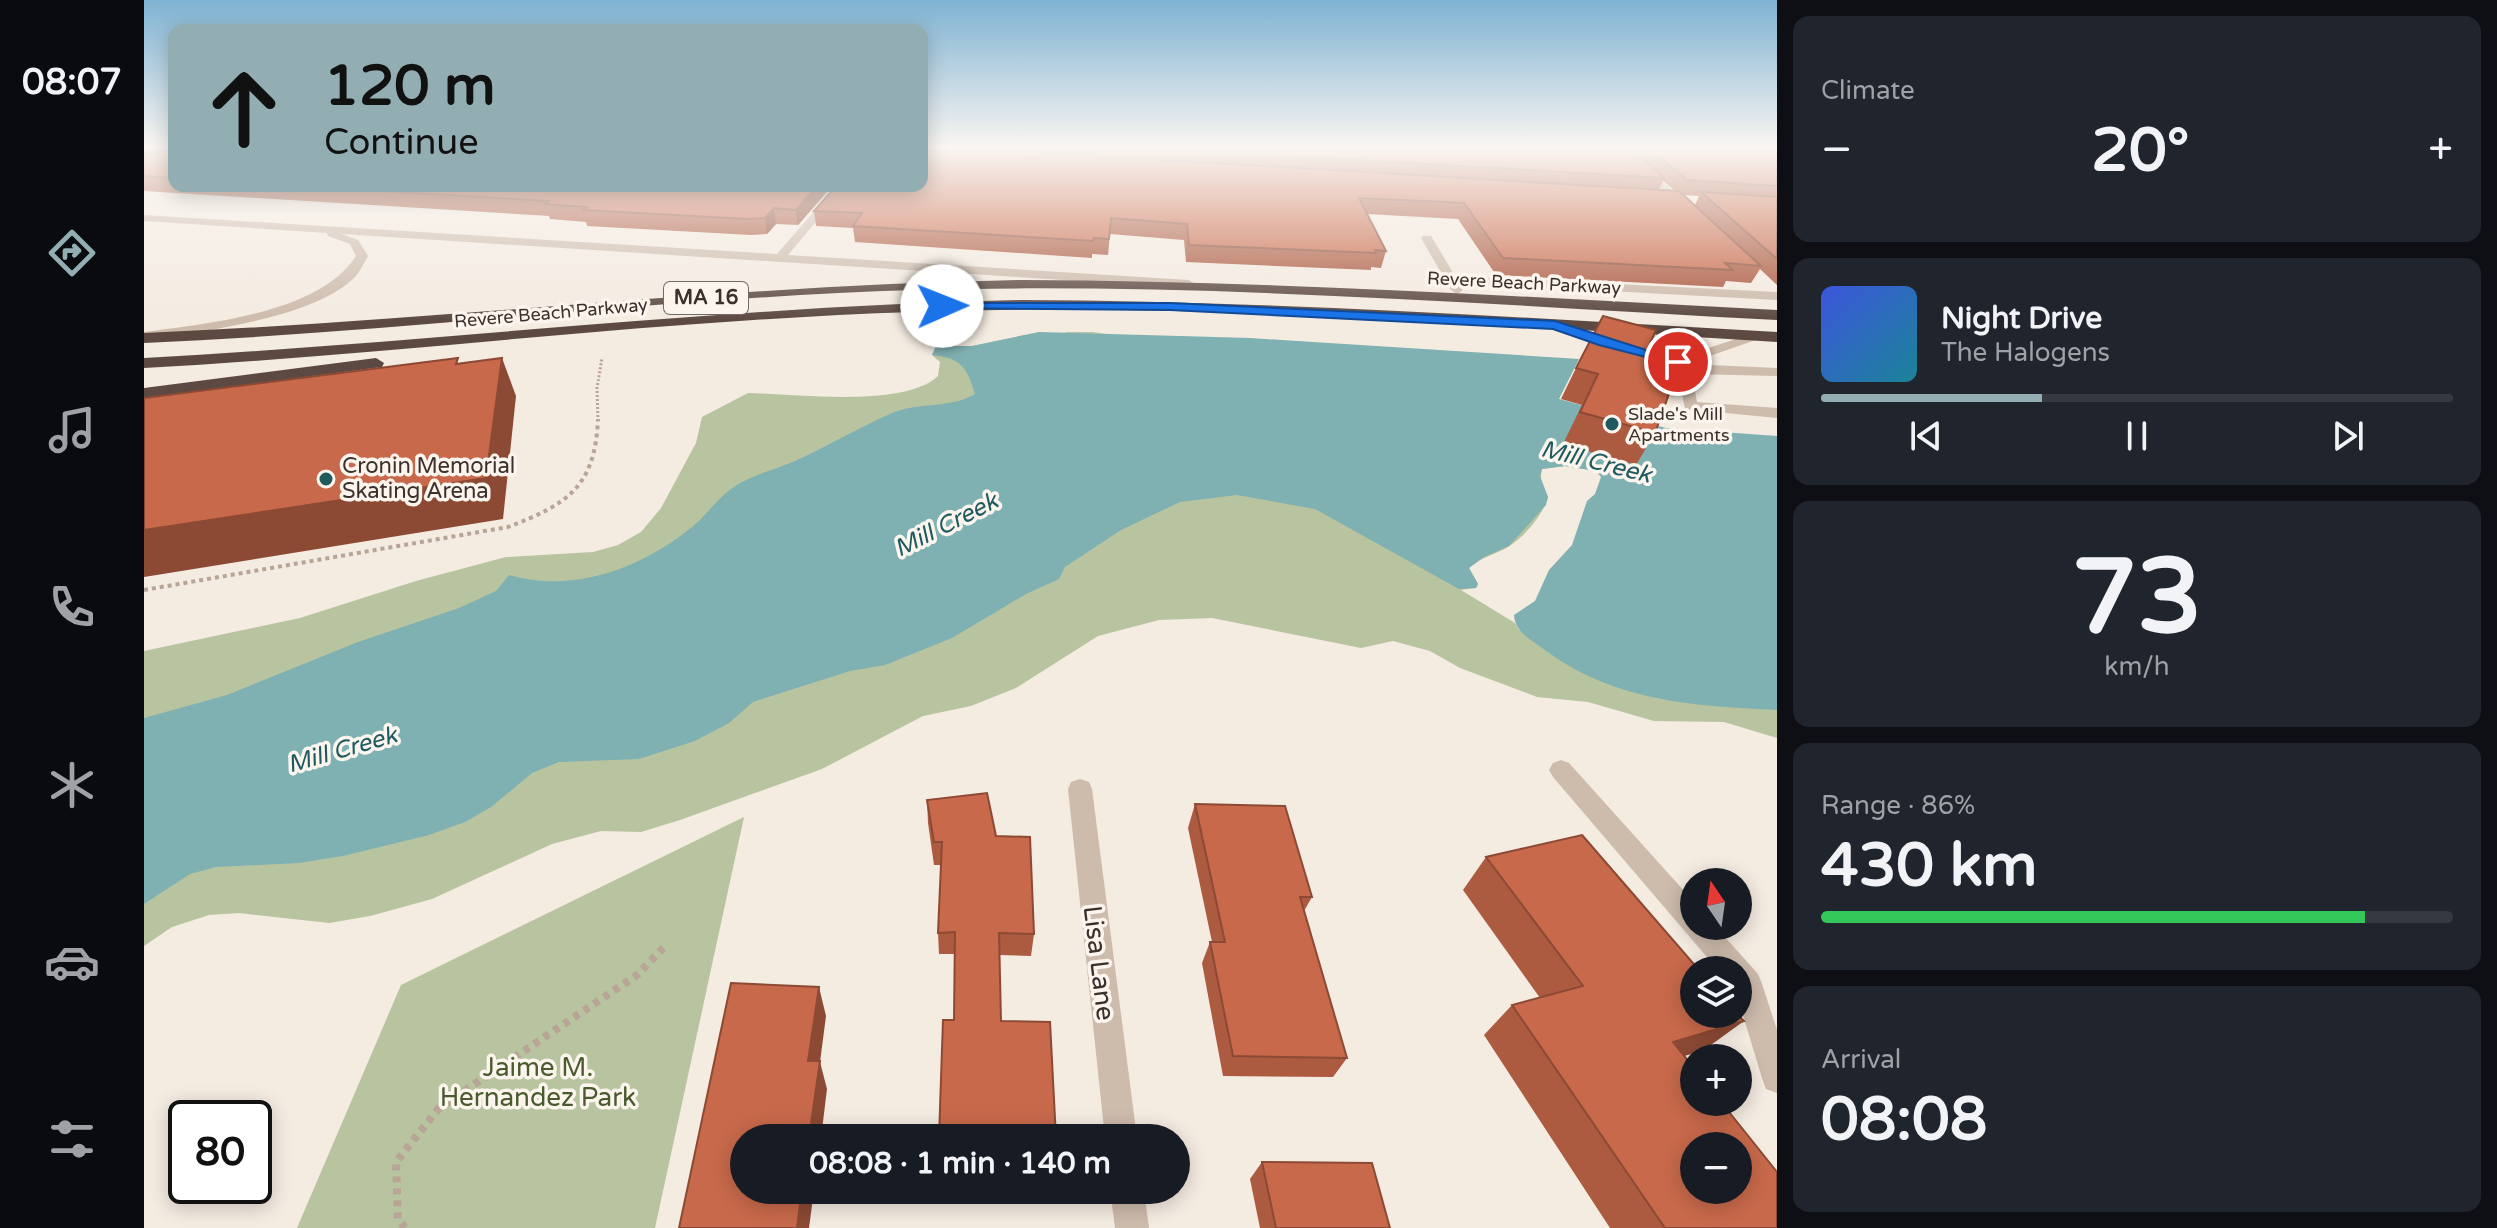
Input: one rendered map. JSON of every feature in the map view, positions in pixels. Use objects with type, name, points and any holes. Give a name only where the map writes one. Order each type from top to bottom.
[{"type":"highway","name":"Revere Beach Parkway","points":[[144,337],[326,330],[728,296],[885,287],[1045,283],[1268,290],[1777,315]]},
{"type":"highway","name":"Revere Beach Parkway","points":[[144,363],[314,353],[844,310],[1084,305],[1777,337]]},
{"type":"highway","points":[[144,393],[656,324]]},
{"type":"street","points":[[779,259],[824,206]]},
{"type":"street","name":"Revere Beach Parkway","points":[[144,218],[1268,290]]},
{"type":"street","name":"Revere Beach Parkway","points":[[144,337],[267,313],[335,286],[356,270],[362,252],[354,242],[313,227]]},
{"type":"street","points":[[1427,238],[1463,300]]},
{"type":"street","points":[[1451,279],[1777,296]]},
{"type":"street","points":[[1766,286],[1777,296]]},
{"type":"street","points":[[1555,325],[1681,365],[1777,372]]},
{"type":"street","points":[[1681,365],[1760,336]]},
{"type":"street","points":[[1681,365],[1690,406],[1777,413]]},
{"type":"street","points":[[1561,770],[1680,906]]},
{"type":"street","name":"Lisa Lane","points":[[1080,789],[1119,1124]]},
{"type":"street","points":[[1710,940],[1724,956]]},
{"type":"street","points":[[1752,997],[1777,1078]]},
{"type":"street","points":[[1129,1204],[1132,1228]]},
{"type":"path","points":[[144,590],[508,527],[560,504],[577,491],[591,473],[600,422],[597,383],[603,370],[602,351]]},
{"type":"path","points":[[405,1228],[398,1219],[396,1162],[439,1108],[637,975],[665,946]]},
{"type":"green space","points":[[1066,332],[1092,332],[1506,392],[144,786],[144,651],[300,618],[416,581],[506,557],[593,552],[618,545],[641,532],[661,508],[696,443],[702,417],[748,393],[848,397],[901,392],[922,386],[938,376],[940,362],[932,355],[936,346],[972,346],[1025,335],[1063,336]]},
{"type":"green space","points":[[1520,451],[1596,471],[1565,466],[1542,469],[1540,483],[1548,497],[1537,518],[1514,543],[1469,568],[1478,584],[1476,588],[1461,590],[1515,623],[1519,630],[1777,529],[1777,738],[1724,722],[1654,721],[1588,702],[1537,697],[1460,668],[1430,651],[1393,641],[1361,648],[1212,618],[1159,620],[1098,636],[1016,688],[971,706],[923,716],[822,769],[680,820],[641,832],[601,831],[552,844],[432,899],[370,916],[329,923],[239,913],[209,915],[172,927],[144,946],[144,849],[1077,498]]},
{"type":"green space","name":"Jaime M. Hernandez Park","points":[[744,817],[655,1228],[297,1228],[401,985]]},
{"type":"water","name":"Mill Creek","points":[[1039,332],[1250,338],[1579,359],[1559,399],[1666,428],[1777,436],[1777,710],[1683,703],[1624,690],[1568,665],[1520,630],[1514,615],[1535,601],[1549,570],[1572,545],[1587,501],[1595,494],[1601,477],[1596,471],[1565,466],[1542,469],[1540,476],[1548,497],[1546,505],[1509,546],[1484,557],[1469,568],[1478,584],[1476,588],[1459,589],[1315,509],[1237,495],[1180,502],[1121,530],[1065,567],[1059,579],[1026,594],[952,638],[885,665],[850,671],[753,702],[729,723],[695,741],[639,759],[559,762],[532,773],[491,807],[465,822],[429,835],[343,856],[299,863],[216,867],[190,874],[144,904],[144,718],[227,695],[358,642],[459,608],[496,591],[509,575],[533,580],[582,579],[629,565],[672,542],[745,480],[793,462],[892,413],[955,402],[975,394],[961,366],[950,359],[932,355],[936,346],[972,346]]},
{"type":"building","points":[[577,206],[799,206],[796,210],[774,208],[765,218],[748,219],[583,210],[587,207]]},
{"type":"building","points":[[818,206],[1363,206],[1386,251],[1189,245],[1187,224],[1111,218],[1109,239],[1094,238],[1093,241],[853,226],[862,213],[814,211]]},
{"type":"building","points":[[1466,206],[1696,206],[1761,266],[1725,263],[1733,270],[1503,258]]},
{"type":"building","points":[[1717,206],[1777,206],[1777,259]]},
{"type":"building","points":[[1603,316],[1656,330],[1650,344],[1684,352],[1655,433],[1580,412],[1598,374],[1576,368]]},
{"type":"building","name":"Cronin Memorial Skating Arena","points":[[458,358],[456,364],[502,358],[486,478],[144,530],[144,398]]},
{"type":"building","points":[[987,793],[996,836],[1030,837],[1034,934],[999,933],[1001,1021],[1050,1022],[1055,1124],[939,1124],[943,1020],[954,1020],[955,932],[938,933],[942,842],[934,842],[927,800]]},
{"type":"building","points":[[1195,804],[1285,806],[1312,897],[1300,897],[1347,1058],[1233,1056],[1210,942],[1225,942]]},
{"type":"building","points":[[1582,835],[1687,956],[1680,956],[1680,1028],[1720,1028],[1673,1042],[1680,1051],[1680,1116],[1732,1116],[1745,1132],[1680,1132],[1680,1204],[1752,1204],[1752,1141],[1777,1172],[1777,1228],[1665,1228],[1512,1005],[1583,986],[1486,857]]},
{"type":"building","points":[[731,983],[819,987],[808,1061],[820,1061],[811,1124],[730,1124],[730,1204],[800,1204],[797,1228],[679,1228]]},
{"type":"building","points":[[1262,1162],[1372,1163],[1390,1228],[1276,1228]]},
{"type":"place","name":"Slade's Mill Apartments","points":[[1612,424]]},
{"type":"place","name":"Cronin Memorial Skating Arena","points":[[326,479]]},
{"type":"route","points":[[942,306],[1170,306],[1555,325],[1627,350],[1678,362]]}]
